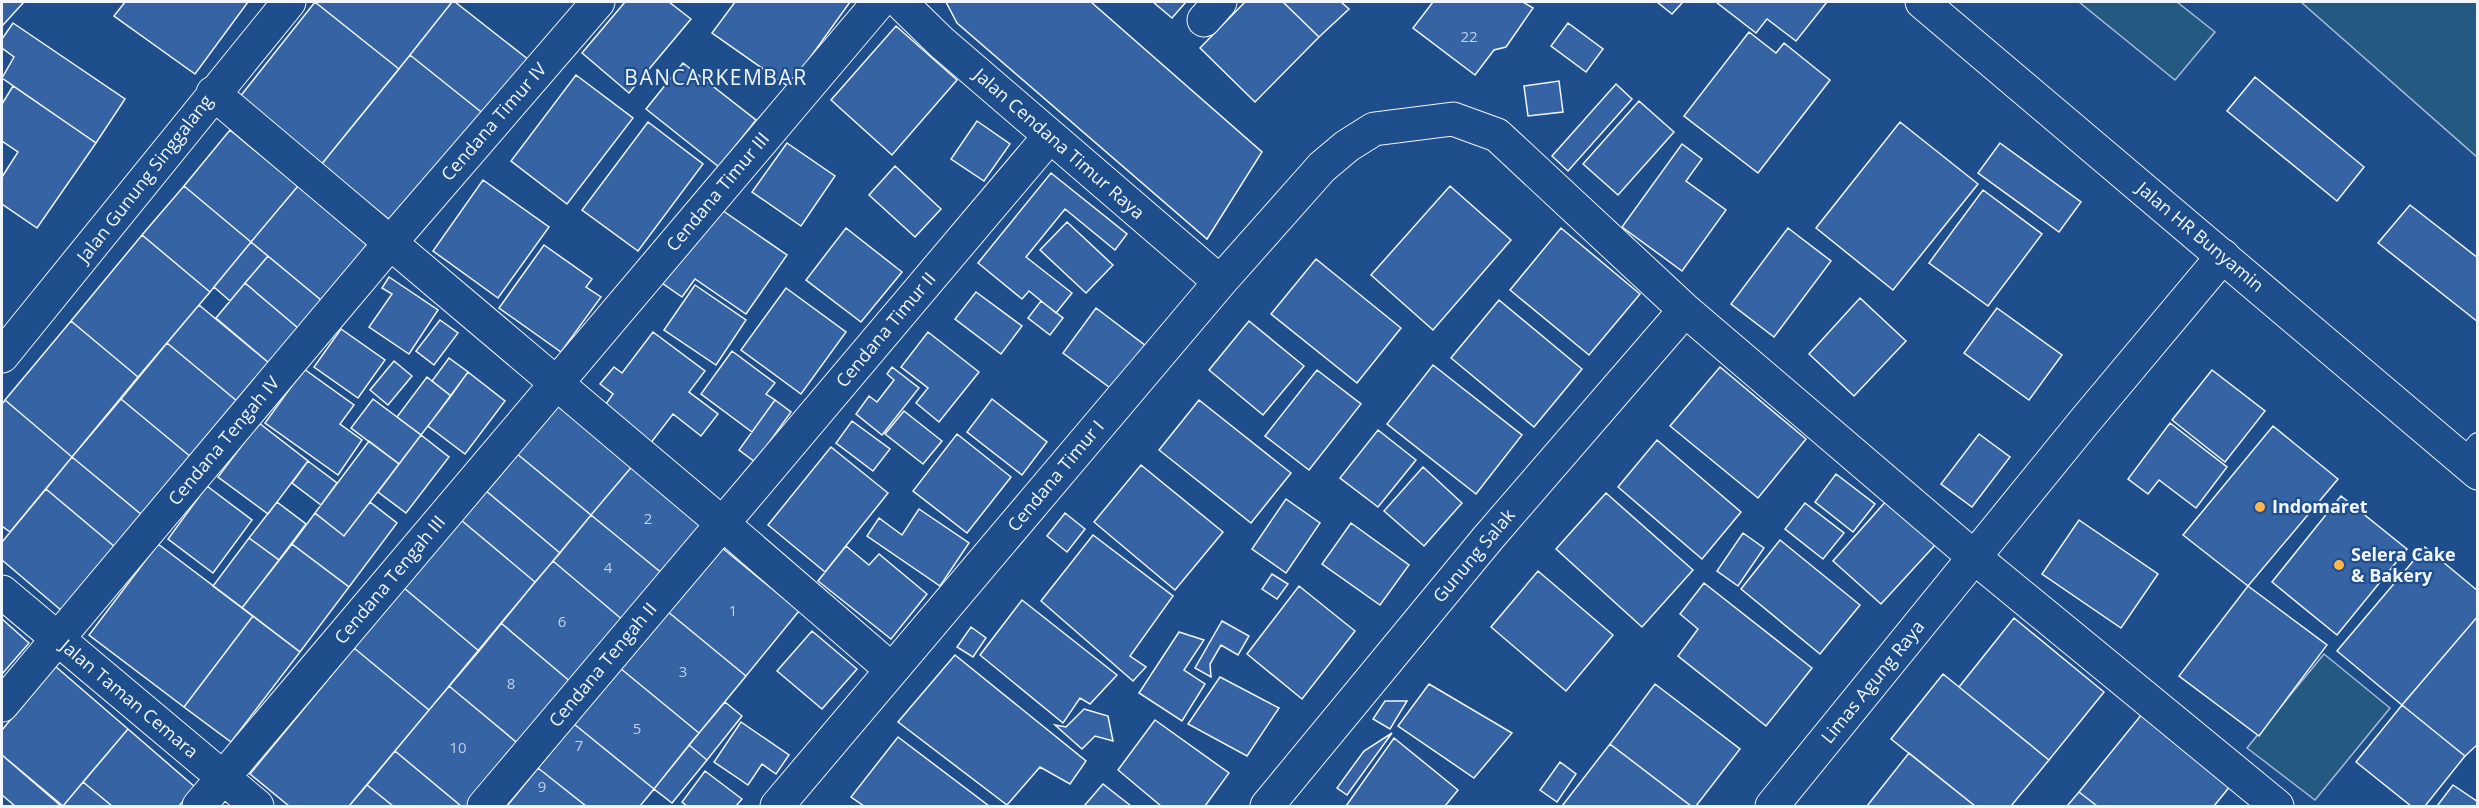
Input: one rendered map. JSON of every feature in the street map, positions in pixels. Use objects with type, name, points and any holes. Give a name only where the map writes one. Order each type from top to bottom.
[{"type":"street","name":"Jalan Gunung Singgalang","points":[[2,356],[289,2]]},
{"type":"street","name":"Cendana Timur IV","points":[[390,243],[598,2]]},
{"type":"street","name":"Cendana Timur III","points":[[557,383],[879,2]]},
{"type":"street","name":"Jalan Cendana Timur Raya","points":[[900,2],[941,42],[1220,282]]},
{"type":"street","name":"Jalan HR Bunyamin","points":[[1922,2],[2223,256],[2472,459]]},
{"type":"street","points":[[213,93],[723,524],[892,670]]},
{"type":"street","name":"Cendana Timur I","points":[[777,807],[1220,282],[1322,168],[1347,146],[1374,129],[1453,119],[1497,135],[1685,310],[1974,557],[2273,805]]},
{"type":"street","name":"Cendana Timur II","points":[[723,524],[1049,136]]},
{"type":"street","name":"Cendana Tengah IV","points":[[2,705],[390,243]]},
{"type":"street","name":"Limas Agung Raya","points":[[1772,807],[1974,557],[2223,256]]},
{"type":"street","name":"Gunung Salak","points":[[1267,807],[1488,538],[1685,310]]},
{"type":"street","name":"Cendana Tengah III","points":[[199,807],[557,383]]},
{"type":"street","name":"Cendana Tengah II","points":[[484,807],[723,524]]},
{"type":"street","name":"Jalan Taman Cemara","points":[[2,592],[257,807]]},
{"type":"shaded area","points":[[2079,2],[2177,2],[2215,32],[2175,80]]},
{"type":"shaded area","points":[[2301,2],[2477,2],[2477,157]]},
{"type":"shaded area","points":[[2324,654],[2390,708],[2315,800],[2247,748]]},
{"type":"building","points":[[2,2],[24,2],[3,25],[2,23]]},
{"type":"building","points":[[125,2],[248,2],[195,74],[114,16]]},
{"type":"building","points":[[315,2],[399,69],[321,165],[239,98]]},
{"type":"building","points":[[315,2],[452,2],[399,69]]},
{"type":"building","points":[[452,2],[455,2],[529,60],[485,115],[410,55]]},
{"type":"building","points":[[625,2],[669,2],[691,19],[629,93],[582,53]]},
{"type":"building","points":[[735,2],[850,2],[789,87],[712,33]]},
{"type":"building","points":[[946,2],[1091,2],[1262,152],[1207,239],[957,23]]},
{"type":"building","points":[[1153,2],[1186,2],[1172,18]]},
{"type":"building","points":[[1245,2],[1283,2],[1319,37],[1255,102],[1200,48]]},
{"type":"building","points":[[1283,2],[1341,2],[1349,9],[1319,37]]},
{"type":"building","points":[[1433,2],[1523,2],[1533,8],[1506,47],[1494,50],[1475,75],[1413,28]]},
{"type":"building","points":[[1657,2],[1683,2],[1672,14]]},
{"type":"building","points":[[1716,2],[1827,2],[1796,41],[1767,19],[1756,33]]},
{"type":"building","points":[[13,23],[125,99],[96,143],[2,78],[14,57],[2,48],[2,39]]},
{"type":"building","points":[[1568,23],[1603,49],[1586,72],[1551,46]]},
{"type":"building","points":[[896,26],[957,80],[892,155],[831,100]]},
{"type":"building","points":[[1749,32],[1776,53],[1784,43],[1830,80],[1758,173],[1684,116]]},
{"type":"building","points":[[410,55],[485,115],[396,225],[321,165]]},
{"type":"building","points":[[683,63],[756,120],[719,167],[646,109]]},
{"type":"building","points":[[576,75],[633,118],[567,204],[511,161]]},
{"type":"building","points":[[2255,77],[2364,167],[2337,201],[2227,111]]},
{"type":"building","points":[[1559,81],[1563,112],[1528,116],[1524,86]]},
{"type":"building","points":[[1616,84],[1632,99],[1568,171],[1552,156]]},
{"type":"building","points":[[13,86],[96,143],[37,228],[2,204],[2,177],[18,152],[2,141],[2,104]]},
{"type":"building","points":[[1639,101],[1674,132],[1618,195],[1583,164]]},
{"type":"building","points":[[977,121],[1010,144],[984,181],[951,159]]},
{"type":"building","points":[[648,122],[703,164],[638,251],[582,210]]},
{"type":"building","points":[[1900,122],[1978,184],[1893,290],[1816,228]]},
{"type":"building","points":[[230,130],[298,186],[251,242],[184,186]]},
{"type":"building","points":[[787,143],[835,176],[801,226],[752,192]]},
{"type":"building","points":[[2000,143],[2081,202],[2059,232],[1978,173]]},
{"type":"building","points":[[1682,144],[1702,159],[1686,181],[1726,210],[1682,271],[1622,227]]},
{"type":"building","points":[[895,166],[941,209],[915,237],[869,195]]},
{"type":"building","points":[[1051,173],[1127,234],[1115,250],[1065,209],[1026,257],[1072,293],[1056,313],[1029,291],[1022,299],[978,263]]},
{"type":"building","points":[[483,180],[549,227],[498,298],[433,251]]},
{"type":"building","points":[[184,186],[251,242],[210,292],[142,235]]},
{"type":"building","points":[[298,186],[367,245],[321,300],[251,242]]},
{"type":"building","points":[[1450,186],[1511,240],[1433,330],[1371,275]]},
{"type":"building","points":[[1983,190],[2042,234],[1988,306],[1929,263]]},
{"type":"building","points":[[2410,205],[2478,258],[2478,322],[2378,243]]},
{"type":"building","points":[[716,206],[787,255],[746,314],[695,279],[682,297],[662,283]]},
{"type":"building","points":[[1067,222],[1113,265],[1086,293],[1040,250]]},
{"type":"building","points":[[846,228],[902,272],[861,322],[806,280]]},
{"type":"building","points":[[1561,228],[1640,294],[1589,355],[1510,290]]},
{"type":"building","points":[[1788,228],[1831,261],[1774,337],[1731,304]]},
{"type":"building","points":[[142,235],[210,292],[138,377],[71,321]]},
{"type":"building","points":[[251,242],[268,256],[230,301],[214,287]]},
{"type":"building","points":[[544,245],[592,279],[586,287],[601,297],[561,352],[499,308]]},
{"type":"building","points":[[268,256],[321,300],[298,328],[245,283]]},
{"type":"building","points":[[1316,259],[1401,328],[1357,383],[1271,314]]},
{"type":"building","points":[[389,277],[438,310],[409,354],[369,327],[392,294],[382,288]]},
{"type":"building","points":[[245,283],[298,328],[269,363],[216,318]]},
{"type":"building","points":[[695,285],[746,320],[716,365],[664,330]]},
{"type":"building","points":[[786,288],[846,332],[801,394],[741,350]]},
{"type":"building","points":[[976,292],[1022,326],[1001,354],[955,319]]},
{"type":"building","points":[[1860,298],[1906,341],[1854,396],[1809,354]]},
{"type":"building","points":[[1499,300],[1582,369],[1534,427],[1451,358]]},
{"type":"building","points":[[1041,301],[1063,318],[1050,335],[1028,318]]},
{"type":"building","points":[[199,305],[269,363],[237,401],[167,343]]},
{"type":"building","points":[[1096,308],[1146,346],[1113,390],[1063,353]]},
{"type":"building","points":[[1997,308],[2062,355],[2029,400],[1964,353]]},
{"type":"building","points":[[440,320],[458,333],[434,365],[416,351]]},
{"type":"building","points":[[71,321],[138,377],[72,457],[5,400]]},
{"type":"building","points":[[1249,321],[1304,366],[1263,415],[1209,370]]},
{"type":"building","points":[[341,329],[385,360],[358,398],[314,367]]},
{"type":"building","points":[[653,332],[705,371],[689,392],[718,414],[701,436],[673,414],[650,444],[603,408],[613,394],[600,384],[614,367],[622,373]]},
{"type":"building","points":[[928,332],[979,372],[939,422],[916,403],[928,388],[901,367]]},
{"type":"building","points":[[167,343],[237,401],[191,457],[121,399]]},
{"type":"building","points":[[732,351],[775,383],[766,394],[775,400],[752,432],[701,394]]},
{"type":"building","points":[[449,358],[468,372],[451,396],[432,381]]},
{"type":"building","points":[[394,361],[412,376],[388,405],[370,390]]},
{"type":"building","points":[[1433,365],[1522,435],[1476,494],[1387,424]]},
{"type":"building","points":[[892,367],[919,388],[882,435],[856,414],[869,396],[877,402],[894,380],[887,374]]},
{"type":"building","points":[[1720,367],[1806,439],[1758,498],[1670,426]]},
{"type":"building","points":[[304,369],[354,405],[340,424],[362,440],[338,475],[265,423]]},
{"type":"building","points":[[1317,370],[1361,404],[1309,470],[1265,436]]},
{"type":"building","points":[[2212,370],[2265,411],[2225,462],[2172,420]]},
{"type":"building","points":[[468,372],[505,401],[465,454],[428,426]]},
{"type":"building","points":[[427,377],[451,396],[421,435],[397,417]]},
{"type":"building","points":[[121,399],[191,457],[142,515],[72,457]]},
{"type":"building","points":[[373,399],[421,435],[399,464],[351,428]]},
{"type":"building","points":[[992,399],[1047,442],[1022,475],[967,432]]},
{"type":"building","points":[[5,400],[72,457],[10,532],[2,526],[2,404]]},
{"type":"building","points":[[775,400],[791,412],[755,462],[739,450]]},
{"type":"building","points":[[1199,400],[1291,473],[1251,523],[1159,450]]},
{"type":"building","points":[[559,402],[634,464],[591,515],[516,453]]},
{"type":"building","points":[[904,411],[942,441],[923,464],[885,434]]},
{"type":"building","points":[[852,421],[890,449],[873,471],[836,443]]},
{"type":"building","points":[[259,423],[308,461],[268,514],[218,477]]},
{"type":"building","points":[[2170,423],[2227,467],[2196,508],[2159,480],[2148,494],[2128,479]]},
{"type":"building","name":"Indomaret","points":[[2273,426],[2338,479],[2248,586],[2183,535]]},
{"type":"building","points":[[1378,430],[1416,460],[1378,507],[1340,478]]},
{"type":"building","points":[[957,434],[1011,477],[967,533],[913,491]]},
{"type":"building","points":[[1979,434],[2010,457],[1972,507],[1941,484]]},
{"type":"building","points":[[421,435],[449,457],[406,513],[378,492]]},
{"type":"building","points":[[1657,440],[1741,512],[1702,559],[1618,487]]},
{"type":"building","points":[[369,441],[399,464],[344,536],[315,513]]},
{"type":"building","points":[[831,447],[888,493],[825,572],[768,525]]},
{"type":"building","points":[[516,453],[591,515],[560,553],[485,490]]},
{"type":"building","points":[[72,457],[142,515],[115,547],[46,489]]},
{"type":"building","points":[[308,461],[337,483],[321,505],[292,483]]},
{"type":"building","points":[[634,464],[705,524],[663,574],[591,515]]},
{"type":"building","points":[[1141,465],[1223,532],[1175,590],[1094,522]]},
{"type":"building","points":[[1423,467],[1462,503],[1424,546],[1384,511]]},
{"type":"building","points":[[1836,474],[1875,504],[1853,532],[1815,502]]},
{"type":"building","points":[[207,486],[252,520],[213,573],[168,539]]},
{"type":"building","points":[[46,489],[115,547],[62,611],[2,560],[2,542]]},
{"type":"building","points":[[485,490],[560,553],[535,582],[461,520]]},
{"type":"building","points":[[1606,493],[1693,570],[1642,627],[1556,549]]},
{"type":"building","name":"Selera Cake & Bakery","points":[[2341,496],[2407,549],[2337,635],[2272,582]]},
{"type":"building","points":[[1286,499],[1320,523],[1286,573],[1252,549]]},
{"type":"building","points":[[1887,500],[1936,544],[1881,604],[1833,561]]},
{"type":"building","points":[[277,502],[306,524],[279,560],[249,538]]},
{"type":"building","points":[[370,502],[397,523],[349,587],[292,544],[315,513],[344,536]]},
{"type":"building","points":[[1805,503],[1844,533],[1823,559],[1785,529]]},
{"type":"building","points":[[919,509],[969,543],[940,586],[867,536],[879,518],[902,535]]},
{"type":"building","points":[[1065,513],[1085,529],[1067,552],[1047,536]]},
{"type":"building","points":[[591,515],[663,574],[624,621],[553,561]]},
{"type":"building","points":[[461,520],[535,582],[479,651],[404,588]]},
{"type":"building","points":[[2079,520],[2158,574],[2121,628],[2042,574]]},
{"type":"building","points":[[1351,523],[1409,565],[1380,605],[1322,564]]},
{"type":"building","points":[[1743,533],[1764,548],[1738,586],[1717,571]]},
{"type":"building","points":[[1093,535],[1173,596],[1130,656],[1146,667],[1133,681],[1041,601]]},
{"type":"building","points":[[249,538],[279,560],[242,608],[213,586]]},
{"type":"building","points":[[1780,540],[1860,605],[1820,654],[1741,589]]},
{"type":"building","points":[[158,544],[253,616],[184,707],[89,635]]},
{"type":"building","points":[[292,544],[349,587],[300,652],[242,608]]},
{"type":"building","points":[[720,546],[799,611],[746,676],[667,611]]},
{"type":"building","points":[[846,546],[869,565],[879,554],[927,594],[891,639],[818,581]]},
{"type":"building","points":[[2425,547],[2478,591],[2478,616],[2402,705],[2337,651]]},
{"type":"building","points":[[553,561],[624,621],[572,683],[501,623]]},
{"type":"building","points":[[1538,571],[1613,635],[1566,691],[1491,627]]},
{"type":"building","points":[[1272,574],[1288,584],[1277,599],[1262,589]]},
{"type":"building","points":[[1704,583],[1812,668],[1766,726],[1678,656],[1698,629],[1680,614]]},
{"type":"building","points":[[1299,586],[1355,631],[1302,699],[1247,654]]},
{"type":"building","points":[[2248,586],[2327,645],[2259,736],[2179,676]]},
{"type":"building","points":[[404,588],[479,651],[429,710],[354,648]]},
{"type":"building","points":[[1022,600],[1117,675],[1090,704],[1080,698],[1063,723],[980,655]]},
{"type":"building","points":[[667,611],[746,676],[699,733],[620,668]]},
{"type":"building","points":[[253,616],[300,652],[231,742],[184,707]]},
{"type":"building","points":[[2478,616],[2478,744],[2465,756],[2402,705]]},
{"type":"building","points":[[2014,618],[2104,692],[2049,760],[1959,687]]},
{"type":"building","points":[[2,619],[29,643],[2,674]]},
{"type":"building","points":[[1222,621],[1249,636],[1238,655],[1221,645],[1210,664],[1211,677],[1195,668]]},
{"type":"building","points":[[501,623],[572,683],[521,746],[449,686]]},
{"type":"building","points":[[971,627],[986,638],[973,657],[957,647]]},
{"type":"building","points":[[812,631],[857,669],[822,709],[777,671]]},
{"type":"building","points":[[1179,632],[1204,640],[1184,670],[1205,684],[1182,721],[1139,693]]},
{"type":"building","points":[[354,648],[429,710],[349,806],[289,806],[250,774]]},
{"type":"building","points":[[955,655],[1086,761],[1070,784],[1040,767],[1007,805],[898,722]]},
{"type":"building","points":[[55,666],[128,729],[63,806],[2,755],[2,730]]},
{"type":"building","points":[[620,668],[699,733],[654,789],[574,724]]},
{"type":"building","points":[[1943,674],[2049,760],[2011,806],[1975,806],[1891,739]]},
{"type":"building","points":[[1220,677],[1279,708],[1247,756],[1188,724]]},
{"type":"building","points":[[1429,684],[1512,733],[1474,778],[1398,726]]},
{"type":"building","points":[[1655,684],[1740,749],[1696,806],[1691,806],[1610,744]]},
{"type":"building","points":[[449,686],[521,746],[470,806],[461,806],[395,751]]},
{"type":"building","points":[[1385,701],[1407,701],[1390,729],[1373,719]]},
{"type":"building","points":[[725,702],[742,716],[707,760],[689,745]]},
{"type":"building","points":[[2402,705],[2465,756],[2425,806],[2411,806],[2356,762]]},
{"type":"building","points":[[1084,709],[1108,716],[1113,741],[1095,736],[1082,749],[1055,725],[1066,727]]},
{"type":"building","points":[[2142,714],[2231,785],[2214,806],[2097,806],[2079,792]]},
{"type":"building","points":[[1155,720],[1229,773],[1205,806],[1161,806],[1118,770]]},
{"type":"building","points":[[741,722],[789,755],[776,774],[762,764],[748,785],[714,762]]},
{"type":"building","points":[[574,724],[654,789],[640,806],[586,806],[538,768]]},
{"type":"building","points":[[128,729],[195,787],[179,806],[112,806],[83,782]]},
{"type":"building","points":[[1392,733],[1347,795],[1337,788],[1364,751]]},
{"type":"building","points":[[898,737],[989,806],[864,806],[851,797]]},
{"type":"building","points":[[1394,738],[1458,790],[1445,806],[1346,806]]},
{"type":"building","points":[[1610,744],[1691,806],[1562,806]]},
{"type":"building","points":[[689,745],[707,760],[672,803],[654,789]]},
{"type":"building","points":[[395,751],[461,806],[393,806],[367,785]]},
{"type":"building","points":[[1909,753],[1975,806],[1867,806]]},
{"type":"building","points":[[2,755],[61,806],[15,806],[2,795]]},
{"type":"building","points":[[1560,762],[1576,774],[1557,802],[1540,790]]},
{"type":"building","points":[[538,768],[586,806],[507,806]]},
{"type":"building","points":[[705,771],[742,799],[736,806],[687,806],[682,802]]},
{"type":"building","points":[[83,782],[112,806],[63,806]]},
{"type":"building","points":[[1103,784],[1131,806],[1084,806]]},
{"type":"building","points":[[367,785],[393,806],[349,806]]},
{"type":"building","points":[[2453,785],[2478,802],[2478,806],[2437,806]]},
{"type":"building","points":[[2079,792],[2097,806],[2067,806]]},
{"type":"place","name":"Indomaret","points":[[2260,507]]},
{"type":"place","name":"Selera Cake & Bakery","points":[[2339,565]]},
{"type":"district","name":"BANCARKEMBAR","points":[[716,78]]}]
